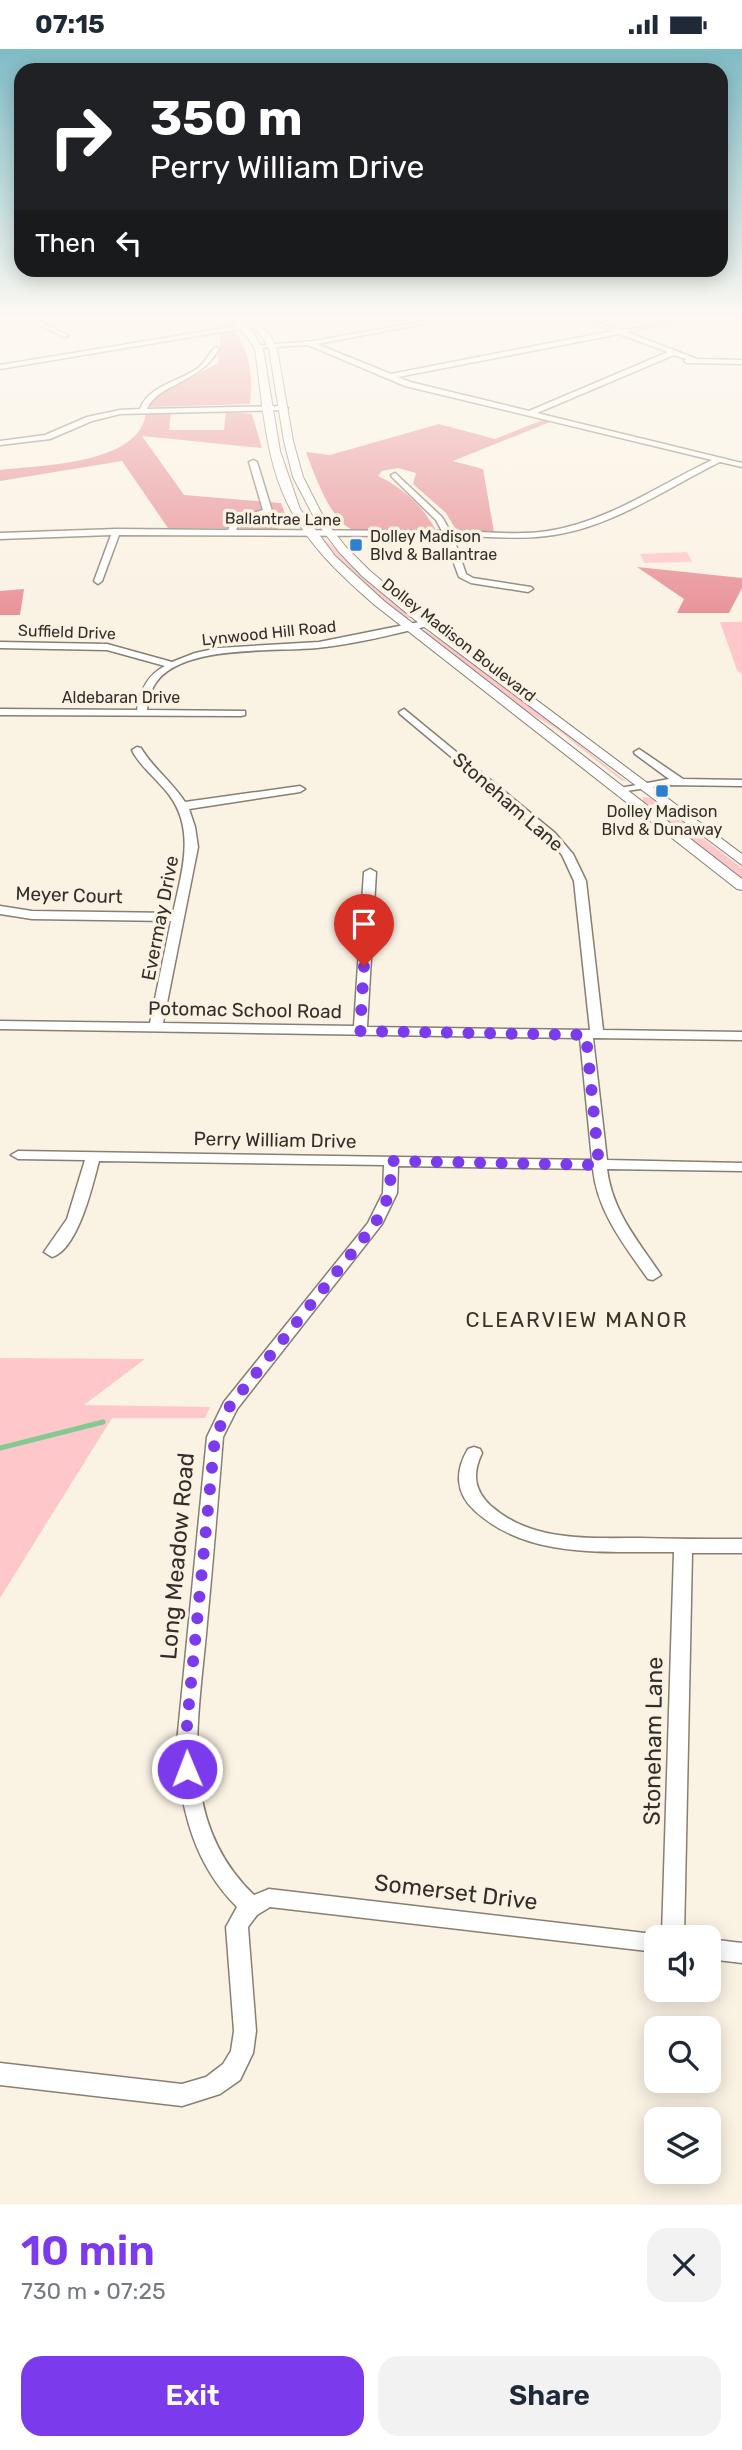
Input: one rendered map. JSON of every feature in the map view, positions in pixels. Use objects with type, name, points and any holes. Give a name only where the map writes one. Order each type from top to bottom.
[{"type":"main road","name":"Dolley Madison Boulevard","points":[[271,422],[282,478],[295,510],[310,533],[343,570],[742,886]]},
{"type":"main road","name":"Dolley Madison Boulevard","points":[[287,422],[302,487],[330,533],[365,571],[429,623],[742,861]]},
{"type":"street","points":[[0,443],[47,437],[85,422]]},
{"type":"street","points":[[559,422],[742,465]]},
{"type":"street","name":"Ballantrae Lane","points":[[0,536],[116,532],[531,535],[568,530],[598,519],[718,460]]},
{"type":"street","points":[[230,532],[236,521],[268,511],[253,462]]},
{"type":"street","points":[[396,475],[405,488],[433,512],[448,534],[462,575],[471,580],[528,589]]},
{"type":"street","points":[[98,582],[116,532]]},
{"type":"street","name":"Lynwood Hill Road","points":[[141,713],[149,684],[173,665],[211,653],[321,645],[429,623]]},
{"type":"street","name":"Suffield Drive","points":[[0,645],[107,647],[173,665]]},
{"type":"street","name":"Aldebaran Drive","points":[[0,712],[241,713]]},
{"type":"street","name":"Stoneham Lane","points":[[404,712],[551,835],[567,854],[580,881],[599,1165],[606,1196],[621,1230],[653,1275]]},
{"type":"street","name":"Evermay Drive","points":[[137,750],[146,765],[183,806],[192,833],[192,847],[156,1028]]},
{"type":"street","points":[[639,752],[680,782]]},
{"type":"street","points":[[624,790],[680,782],[742,783]]},
{"type":"street","points":[[183,806],[300,789]]},
{"type":"street","points":[[360,1031],[370,872]]},
{"type":"street","name":"Meyer Court","points":[[0,910],[32,915],[178,917]]},
{"type":"street","name":"Potomac School Road","points":[[0,1025],[742,1036]]},
{"type":"street","name":"Perry William Drive","points":[[18,1155],[742,1167]]},
{"type":"street","points":[[52,1252],[79,1215],[93,1156]]},
{"type":"street","name":"Long Meadow Road","points":[[251,1906],[231,1888],[215,1867],[203,1843],[189,1785],[186,1753],[215,1437],[230,1406],[375,1224],[390,1193],[391,1161]]},
{"type":"street","points":[[474,1453],[466,1472],[467,1485],[473,1498],[501,1523],[520,1533],[569,1545],[742,1546]]},
{"type":"street","name":"Stoneham Lane","points":[[673,1925],[683,1546]]},
{"type":"street","name":"Somerset Drive","points":[[251,1906],[270,1898],[284,1899],[644,1941]]},
{"type":"street","points":[[0,2074],[182,2095],[203,2092],[221,2083],[243,2057],[247,2038],[237,1927],[251,1906]]},
{"type":"street","points":[[721,1950],[742,1953]]},
{"type":"shaded area","points":[[143,422],[170,422],[169,430],[224,430],[225,422],[254,422],[262,448],[142,436],[184,495],[281,503],[289,524],[276,529],[168,528],[122,461],[0,481],[0,470],[86,459],[127,443],[140,430]]},
{"type":"shaded area","points":[[539,422],[550,422],[453,461],[483,469],[494,532],[464,532],[455,528],[446,513],[413,484],[416,473],[398,468],[382,471],[378,476],[411,498],[435,529],[380,533],[354,530],[346,526],[331,508],[306,452],[330,455],[439,424],[495,439]]},
{"type":"shaded area","points":[[319,538],[323,538],[405,609],[410,618],[407,619],[359,580]]},
{"type":"shaded area","points":[[687,552],[692,562],[644,563],[640,554]]},
{"type":"shaded area","points":[[637,567],[742,578],[742,588],[729,613],[677,613],[684,599]]},
{"type":"shaded area","points":[[24,589],[20,615],[0,615],[0,591]]},
{"type":"shaded area","points":[[720,622],[742,622],[742,674],[737,670]]},
{"type":"shaded area","points":[[425,630],[485,671],[627,782],[558,730],[514,703],[422,631]]},
{"type":"shaded area","points":[[643,797],[650,798],[742,868],[742,882],[643,801]]},
{"type":"shaded area","points":[[0,1358],[145,1359],[84,1405],[210,1407],[205,1418],[112,1418],[0,1598]]},
{"type":"waterway","points":[[0,1448],[103,1422]]},
{"type":"place","name":"Dolley Madison Blvd & Ballantrae","points":[[356,545]]},
{"type":"place","name":"Dolley Madison Blvd & Dunaway","points":[[662,791]]},
{"type":"district","name":"CLEARVIEW MANOR","points":[[577,1319]]},
{"type":"route","points":[[187,1769],[187,1724],[215,1437],[230,1406],[375,1224],[390,1193],[391,1161],[599,1165],[586,1035],[360,1031],[364,966]]}]
